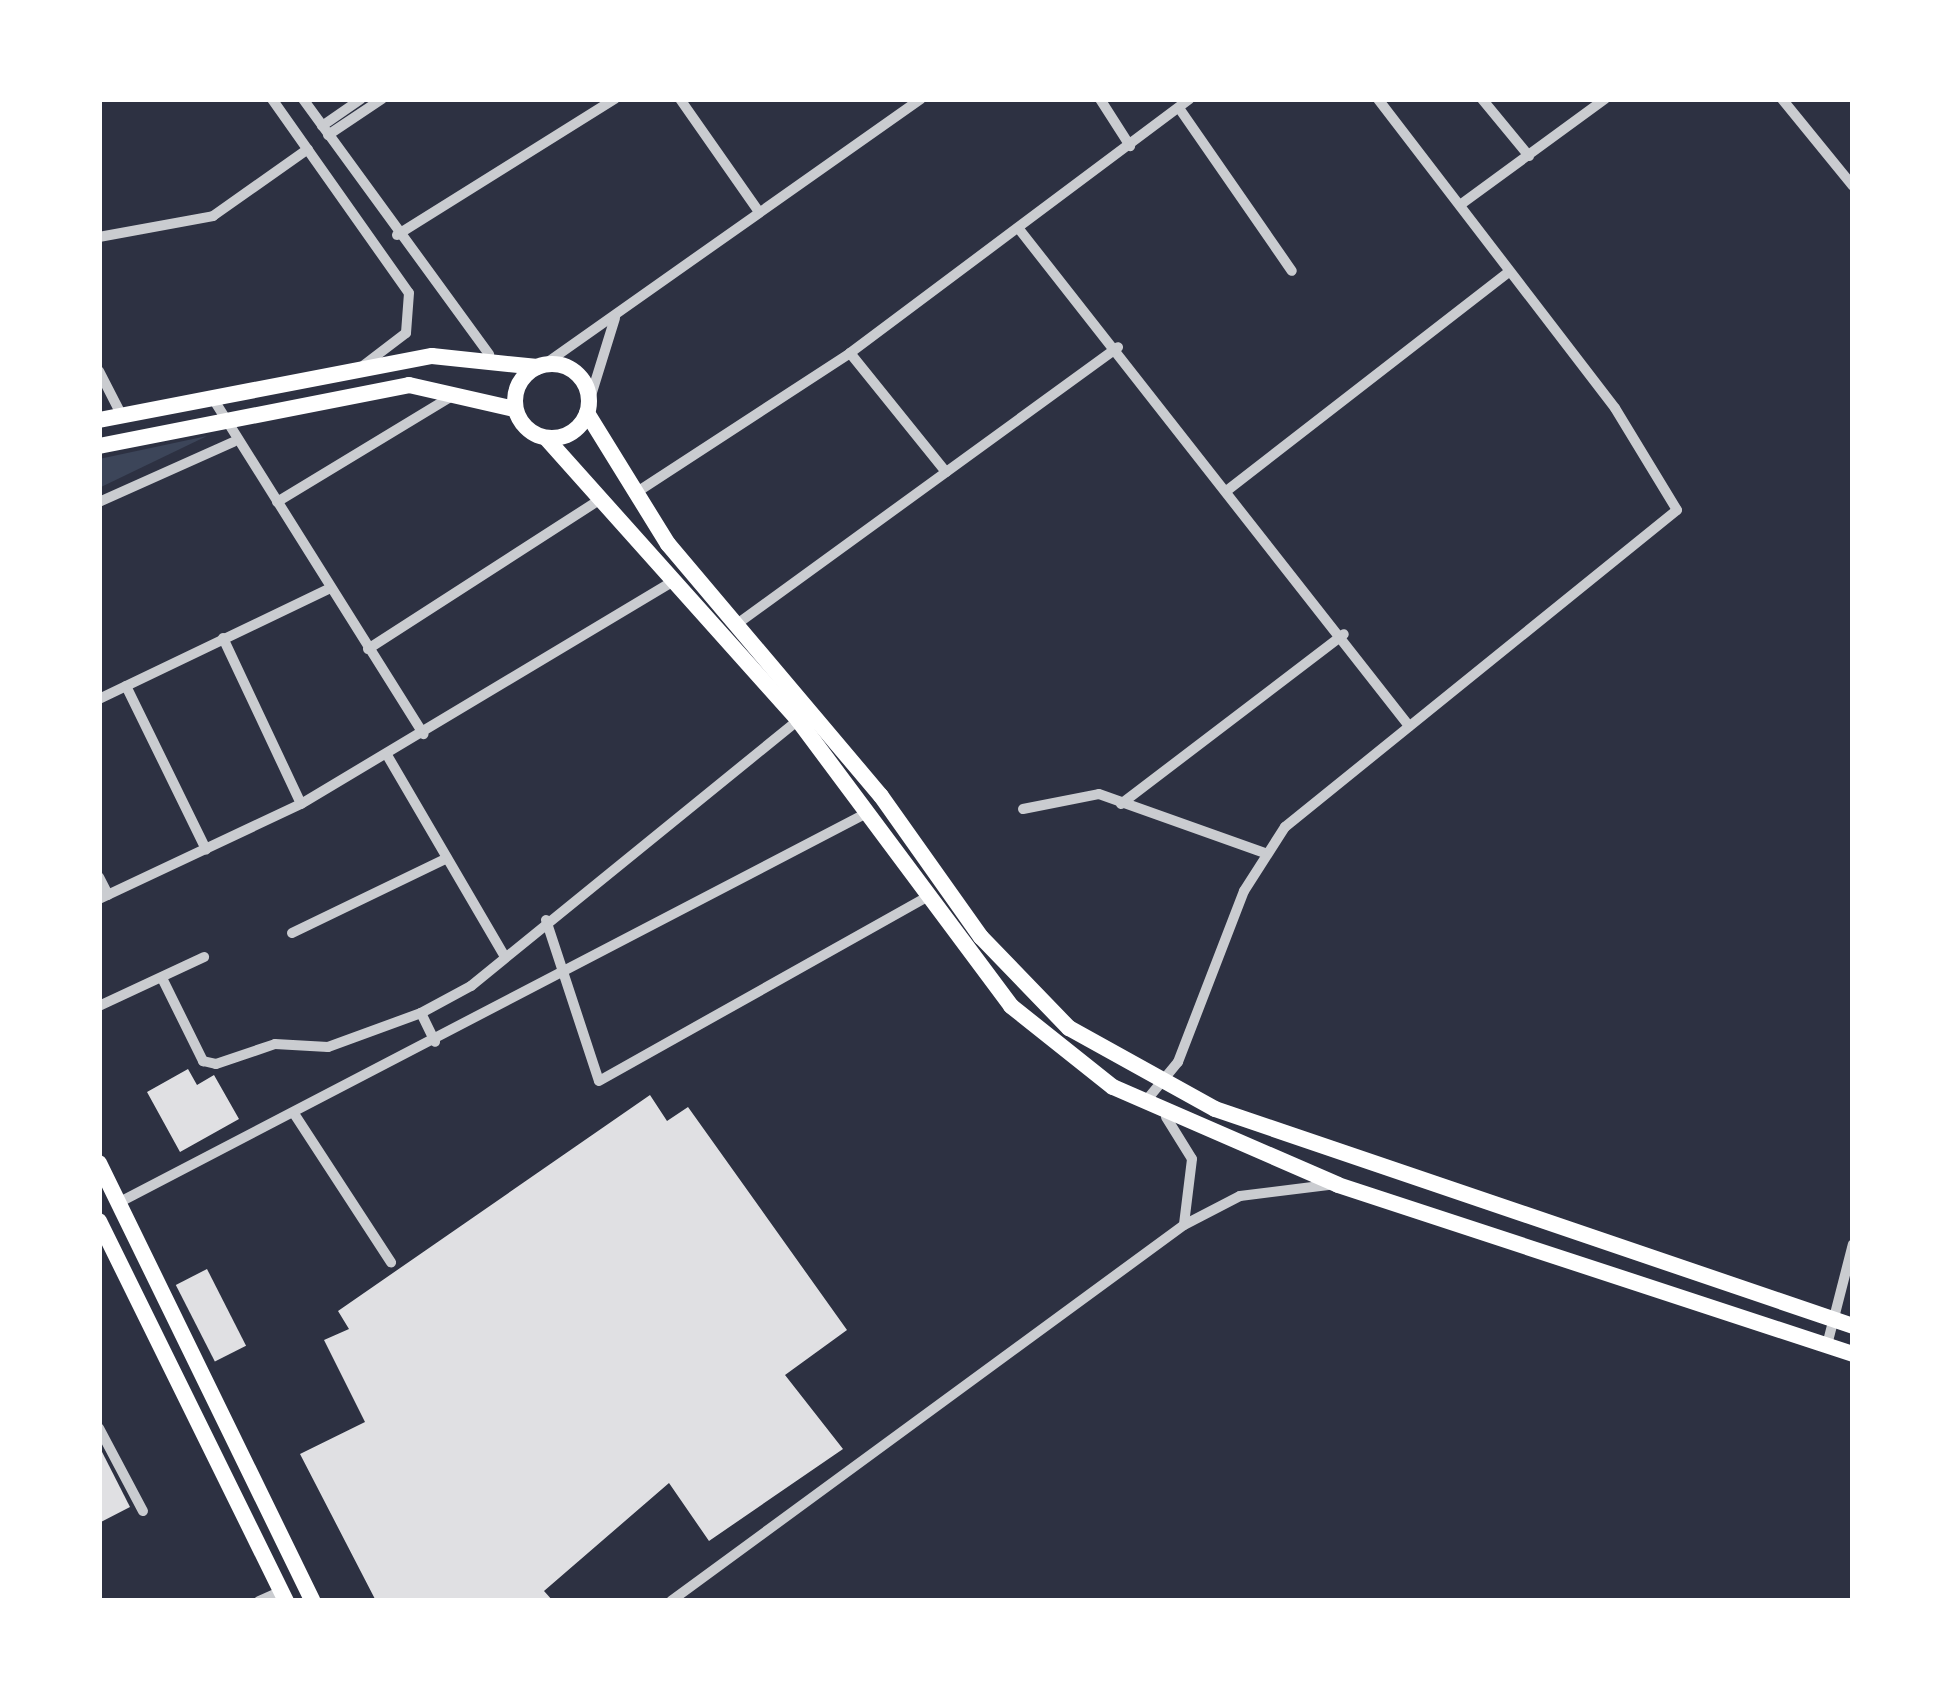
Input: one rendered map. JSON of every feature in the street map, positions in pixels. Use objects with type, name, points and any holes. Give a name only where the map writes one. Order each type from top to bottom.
[{"type":"main road","points":[[99,420],[358,369],[489,354],[576,373],[631,496],[1026,989],[1162,1087],[1420,1181],[1853,1326]]},
{"type":"main road","points":[[515,409],[541,366]]},
{"type":"main road","points":[[99,446],[380,388],[463,389],[515,409],[604,496],[798,720],[1011,1006],[1142,1104],[1338,1185],[1853,1354]]},
{"type":"main road","points":[[546,438],[571,433],[588,407]]},
{"type":"main road","points":[[99,1163],[313,1601]]},
{"type":"main road","points":[[1412,1206],[1420,1181]]},
{"type":"main road","points":[[99,1221],[283,1596]]},
{"type":"street","points":[[272,99],[413,308],[406,333],[358,369]]},
{"type":"street","points":[[303,99],[397,235],[489,354]]},
{"type":"street","points":[[325,131],[361,99]]},
{"type":"street","points":[[325,131],[382,99]]},
{"type":"street","points":[[397,235],[615,99]]},
{"type":"street","points":[[680,99],[759,212]]},
{"type":"street","points":[[541,366],[921,99]]},
{"type":"street","points":[[1100,99],[1130,146]]},
{"type":"street","points":[[631,496],[850,353],[1190,99]]},
{"type":"street","points":[[1142,1104],[1162,1087],[1264,853],[1409,726],[1676,510],[1615,408],[1378,99]]},
{"type":"street","points":[[1483,99],[1529,156]]},
{"type":"street","points":[[1460,206],[1605,99]]},
{"type":"street","points":[[1782,99],[1853,187]]},
{"type":"street","points":[[1179,108],[1292,271]]},
{"type":"street","points":[[99,237],[224,211],[308,149]]},
{"type":"street","points":[[1019,229],[1344,634],[1409,726]]},
{"type":"street","points":[[1229,489],[1507,273]]},
{"type":"street","points":[[588,407],[616,315]]},
{"type":"street","points":[[737,624],[1118,347]]},
{"type":"street","points":[[850,353],[946,472]]},
{"type":"street","points":[[99,370],[122,416]]},
{"type":"street","points":[[277,502],[463,389]]},
{"type":"street","points":[[212,397],[220,423],[277,502],[424,734]]},
{"type":"street","points":[[99,502],[232,442]]},
{"type":"street","points":[[368,649],[604,496]]},
{"type":"street","points":[[99,877],[104,897],[301,804],[673,581]]},
{"type":"street","points":[[99,698],[329,589]]},
{"type":"street","points":[[1121,804],[1344,634]]},
{"type":"street","points":[[223,638],[301,804]]},
{"type":"street","points":[[126,686],[206,849]]},
{"type":"street","points":[[162,978],[203,1061],[217,1064],[275,1044],[328,1047],[422,1013],[505,957],[798,720]]},
{"type":"street","points":[[387,755],[505,957]]},
{"type":"street","points":[[1023,809],[1066,792],[1121,804],[1264,853]]},
{"type":"street","points":[[118,1203],[570,972],[867,813]]},
{"type":"street","points":[[292,933],[447,857]]},
{"type":"street","points":[[546,920],[570,972],[599,1081],[927,897]]},
{"type":"street","points":[[99,1006],[204,957]]},
{"type":"street","points":[[422,1013],[435,1042]]},
{"type":"street","points":[[295,1115],[391,1262]]},
{"type":"street","points":[[1166,1117],[1192,1159],[1184,1225]]},
{"type":"street","points":[[671,1601],[1184,1225],[1240,1196],[1338,1185]]},
{"type":"street","points":[[1827,1345],[1853,1244]]},
{"type":"street","points":[[99,1428],[142,1511]]},
{"type":"street","points":[[259,1601],[283,1596]]},
{"type":"shaded area","points":[[207,436],[99,488],[99,459]]},
{"type":"building","points":[[188,1069],[197,1085],[214,1075],[239,1119],[180,1152],[147,1092]]},
{"type":"building","points":[[650,1095],[667,1121],[688,1107],[847,1330],[785,1375],[843,1449],[709,1541],[669,1483],[544,1591],[553,1601],[376,1601],[300,1454],[365,1422],[324,1340],[349,1329],[338,1311]]},
{"type":"building","points":[[207,1269],[246,1346],[215,1362],[176,1285]]},
{"type":"building","points":[[99,1446],[130,1507],[99,1523]]}]
